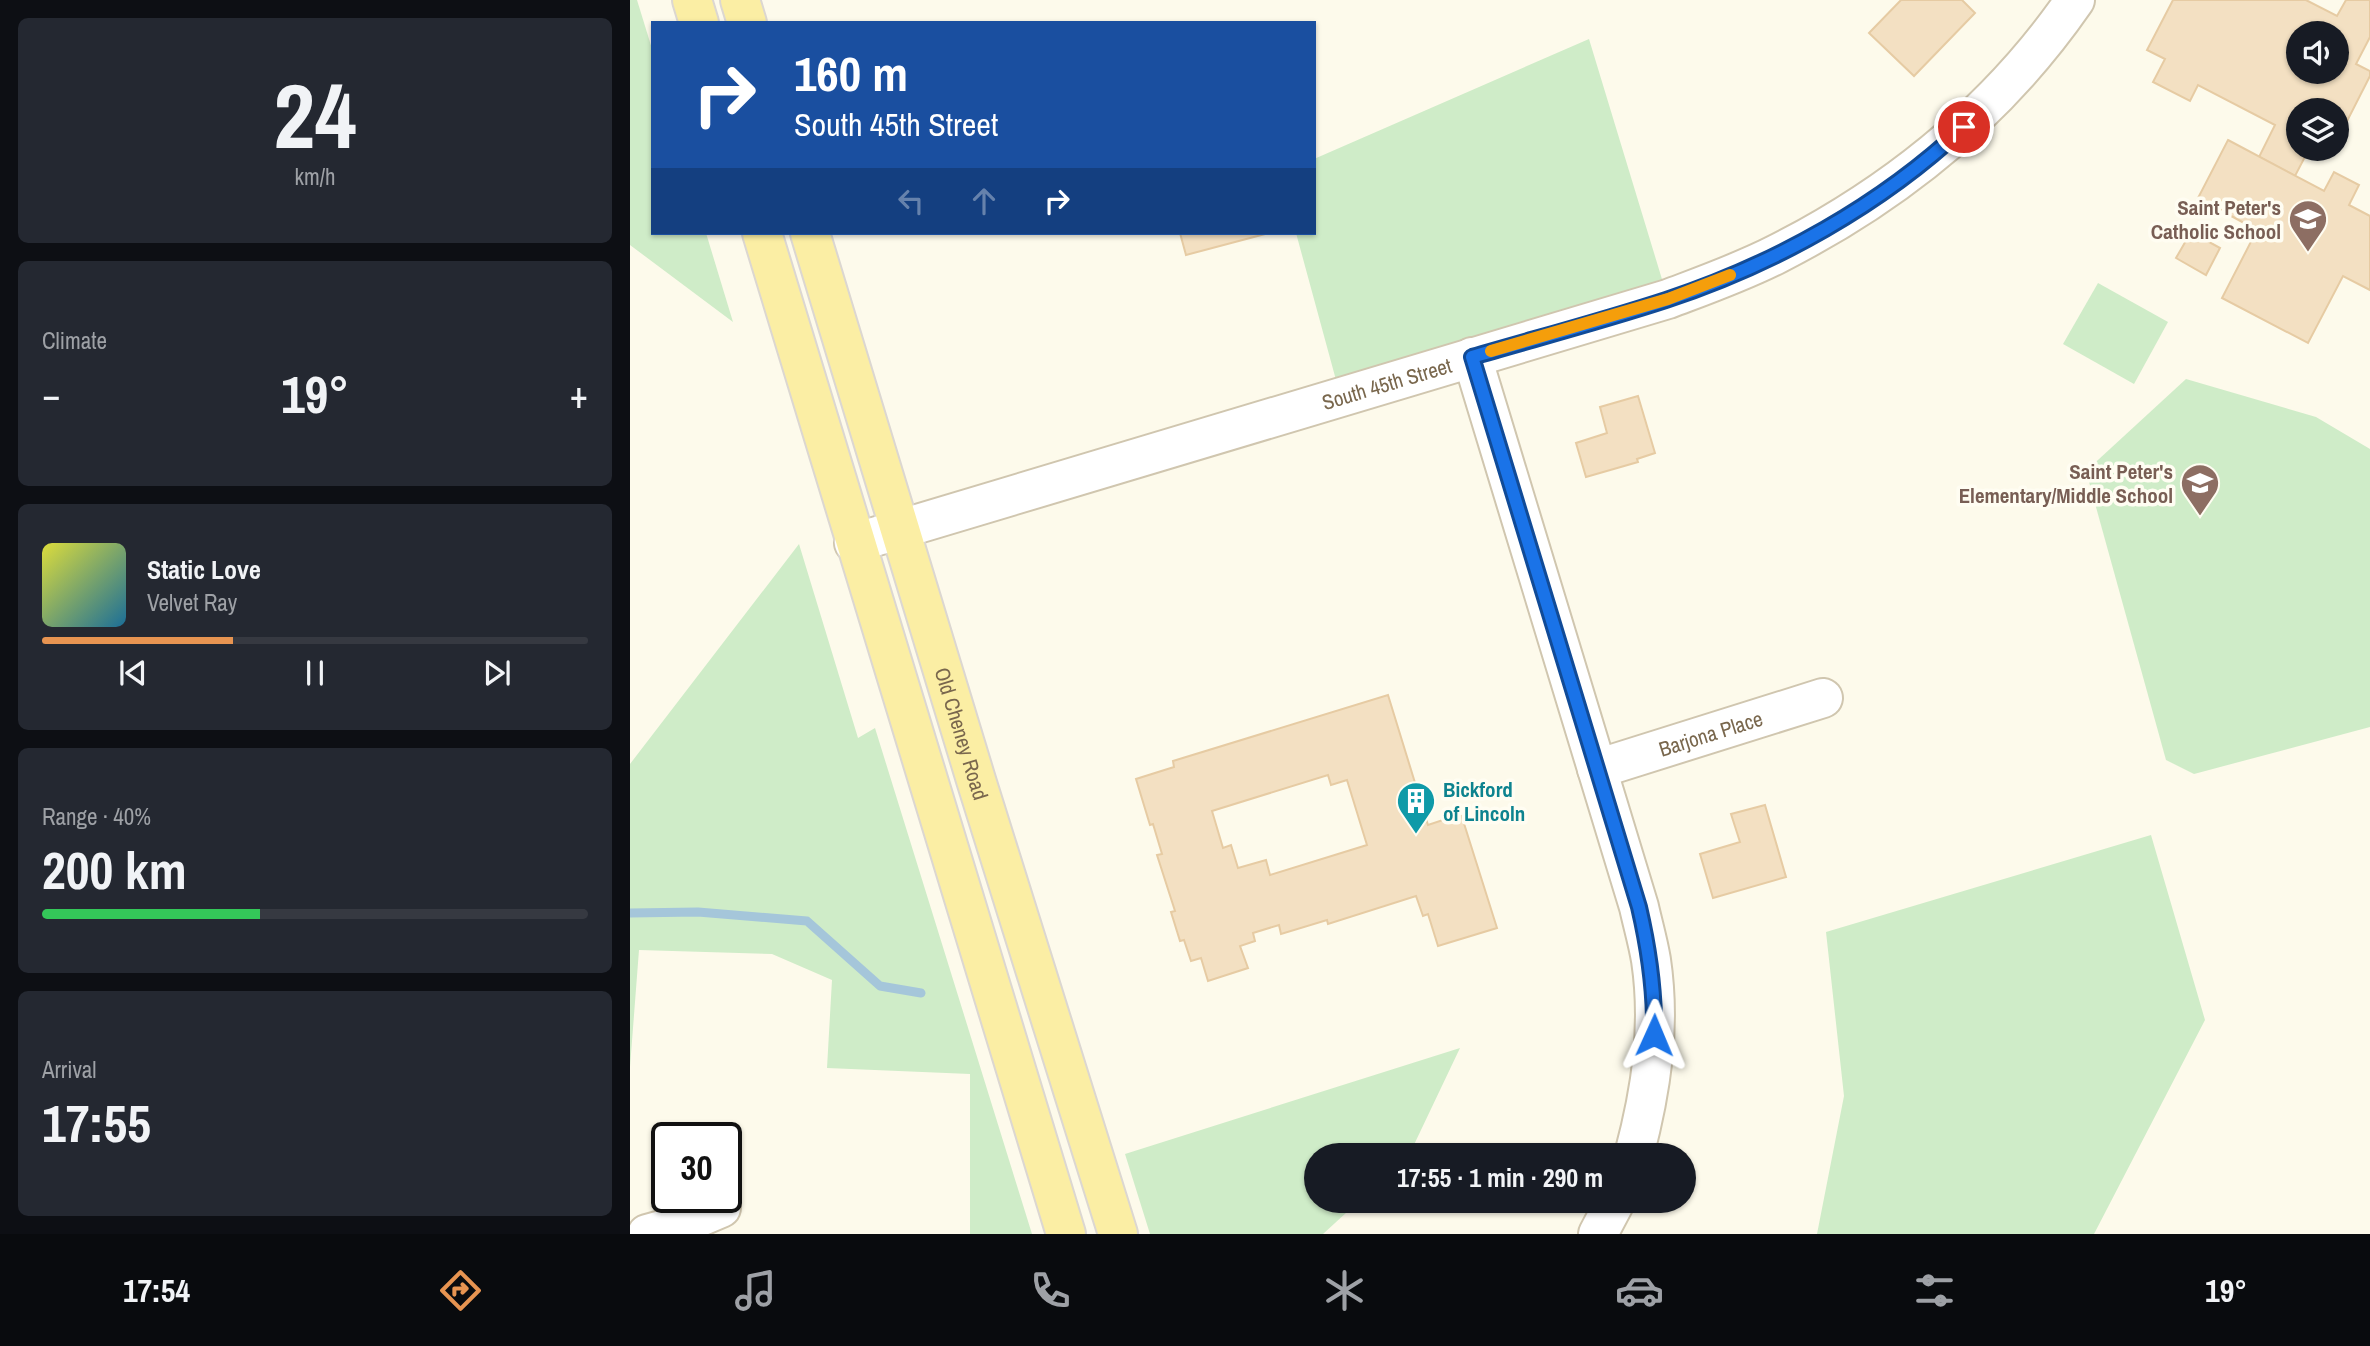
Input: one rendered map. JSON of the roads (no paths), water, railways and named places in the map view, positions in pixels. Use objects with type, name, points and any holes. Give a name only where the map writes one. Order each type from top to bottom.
[{"type":"main road","points":[[692,0],[698,21]]},
{"type":"main road","points":[[740,0],[746,21]]},
{"type":"main road","points":[[763,235],[1066,1234]]},
{"type":"main road","name":"Old Cheney Road","points":[[811,235],[1118,1234]]},
{"type":"street","name":"South 45th Street","points":[[854,543],[1668,299],[1774,256],[1830,226],[1885,191],[1946,144],[2000,93],[2056,28],[2075,0]]},
{"type":"street","points":[[1472,357],[1639,907],[1650,959],[1654,986],[1653,1063],[1637,1143]]},
{"type":"street","name":"Barjona Place","points":[[1597,769],[1823,698]]},
{"type":"street","points":[[648,1234],[709,1213]]},
{"type":"street","points":[[1598,1234],[1609,1213]]},
{"type":"waterway","points":[[630,913],[698,912],[807,921],[880,986],[921,993]]},
{"type":"place","name":"Saint Peter's Catholic School","points":[[2308,253]]},
{"type":"place","name":"Saint Peter's Elementary/Middle School","points":[[2200,517]]},
{"type":"place","name":"Bickford of Lincoln","points":[[1416,835]]}]
